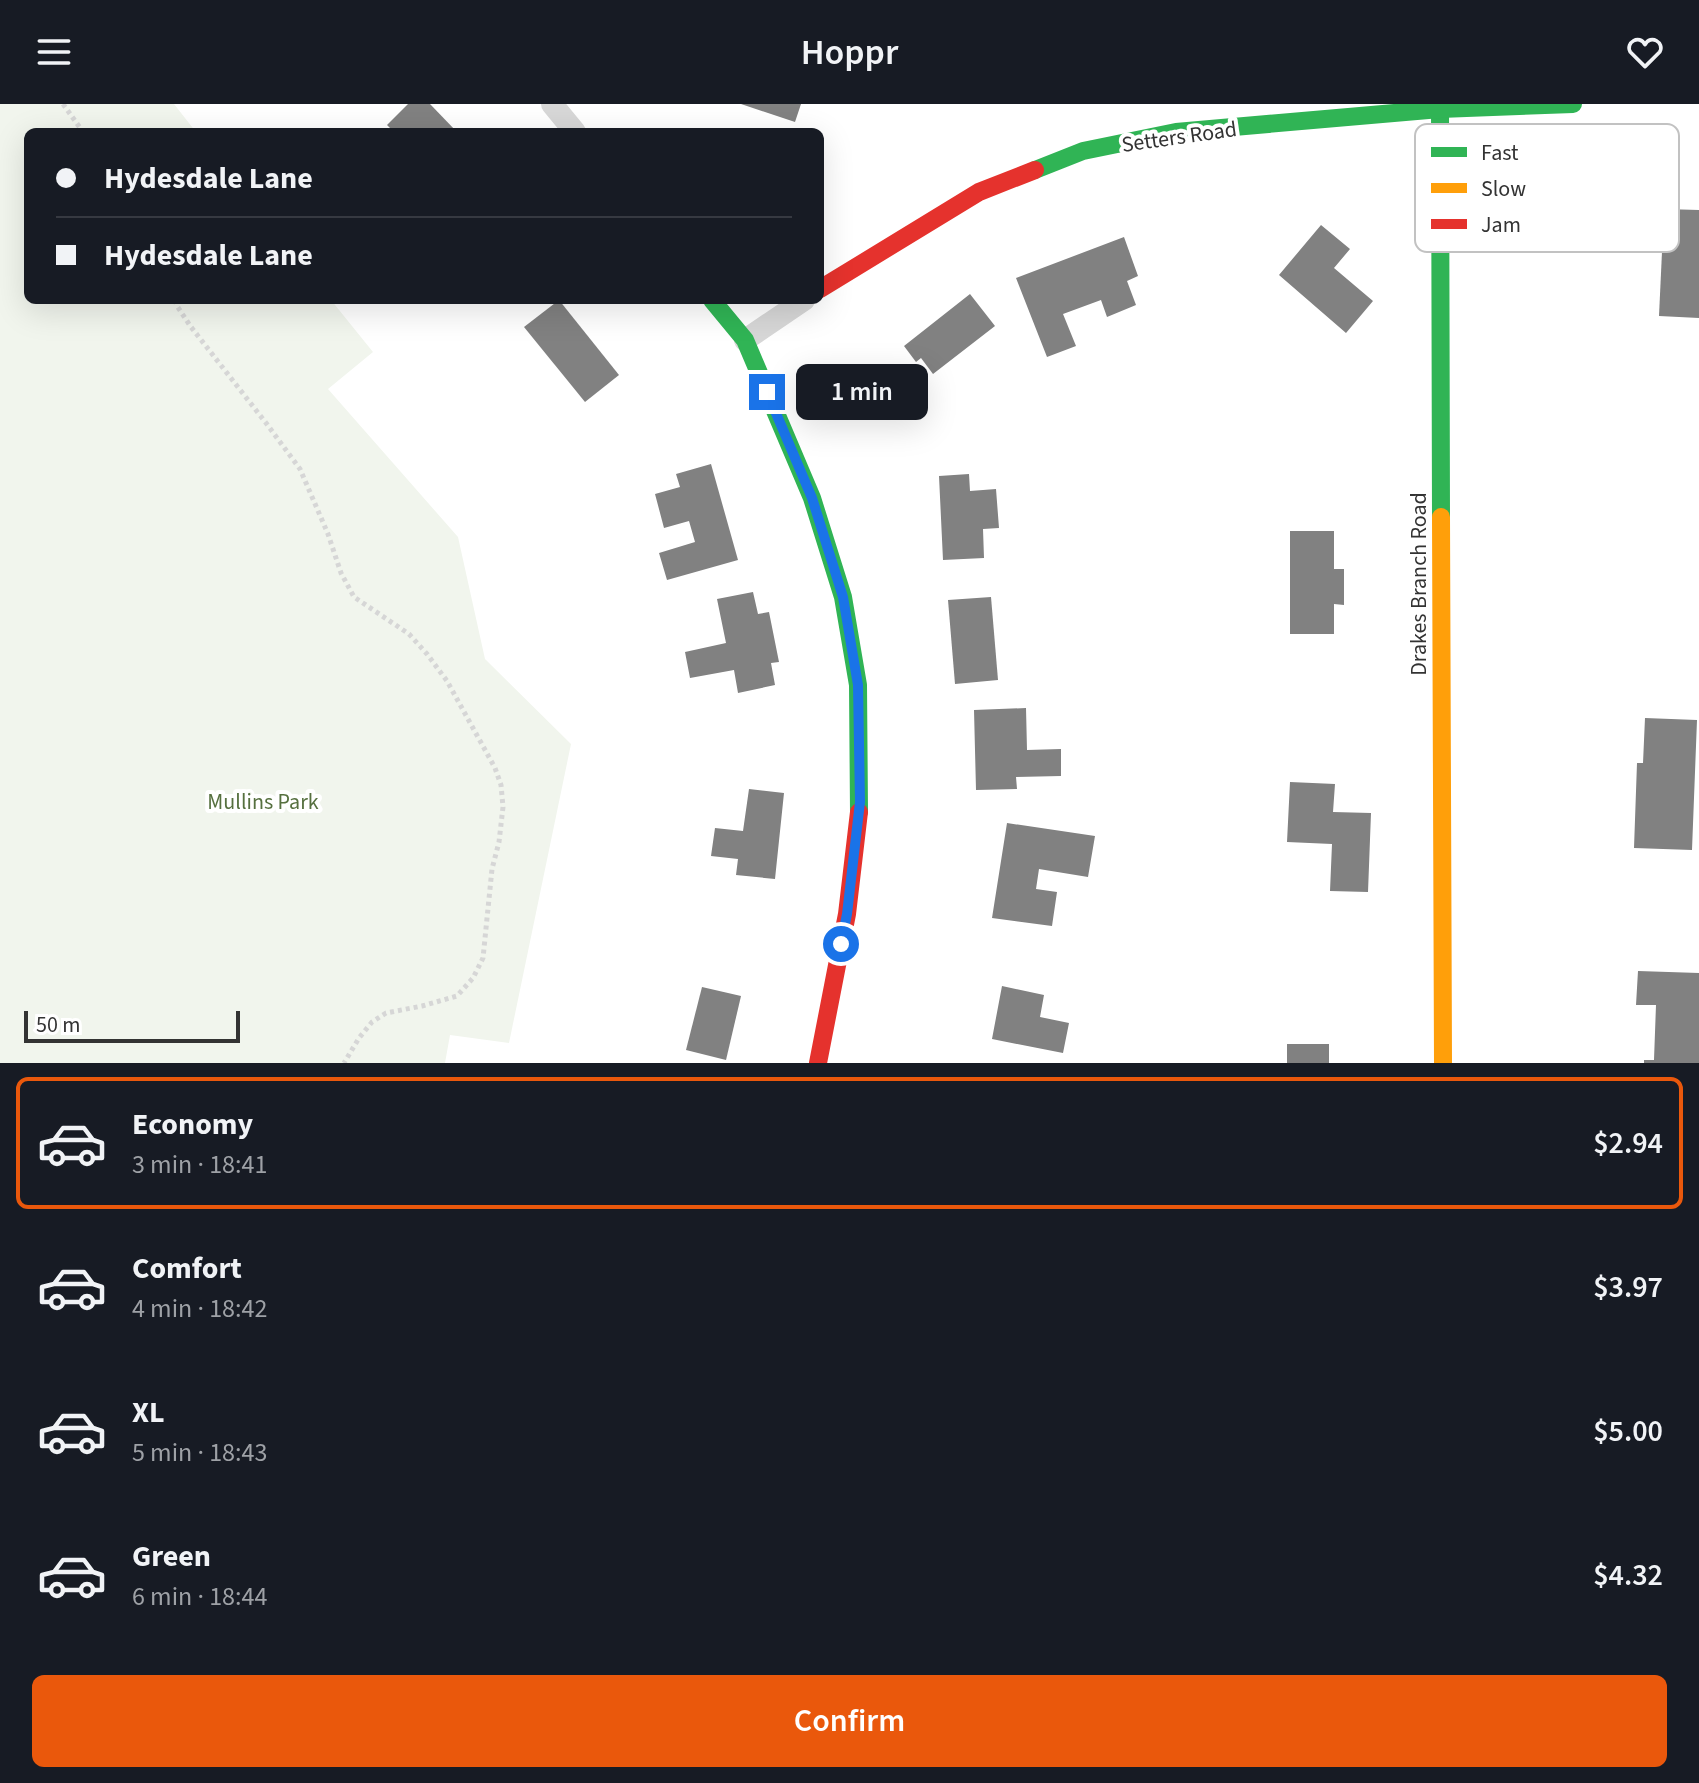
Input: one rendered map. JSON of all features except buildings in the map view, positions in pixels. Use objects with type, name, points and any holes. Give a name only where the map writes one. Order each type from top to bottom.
[{"type":"street","points":[[552,104],[572,128]]},
{"type":"street","name":"Setters Road","points":[[824,287],[979,192],[1083,151],[1176,132],[1440,107],[1573,104]]},
{"type":"street","name":"Drakes Branch Road","points":[[1440,252],[1443,1063]]},
{"type":"street","points":[[715,304],[745,340],[812,498],[843,597],[858,685],[860,802],[847,914],[818,1063]]},
{"type":"street","points":[[745,340],[798,304]]},
{"type":"path","points":[[63,104],[80,128]]},
{"type":"path","points":[[176,304],[300,469],[341,573],[354,597],[409,634],[427,654],[447,681],[495,768],[501,785],[503,807],[492,869],[483,958],[473,978],[457,996],[386,1013],[372,1022],[344,1063]]},
{"type":"green space","name":"Mullins Park","points":[[0,104],[174,104],[193,128],[24,128],[24,304],[334,304],[373,352],[328,389],[458,537],[485,659],[571,744],[509,1043],[450,1035],[445,1063],[0,1063]]},
{"type":"traffic: fast","points":[[1440,104],[1440,124]]},
{"type":"traffic: fast","points":[[1035,170],[1083,151],[1176,132],[1440,109],[1573,104]]},
{"type":"traffic: fast","points":[[1440,252],[1441,517]]},
{"type":"traffic: fast","points":[[715,304],[745,340],[812,498],[843,597],[858,685],[859,812]]},
{"type":"traffic: slow","points":[[1441,517],[1443,1063]]},
{"type":"traffic: jam","points":[[824,287],[979,192],[1035,170]]},
{"type":"traffic: jam","points":[[818,1063],[847,914],[859,812]]},
{"type":"route","points":[[767,392],[812,498],[843,597],[858,685],[860,802],[841,944]]}]
